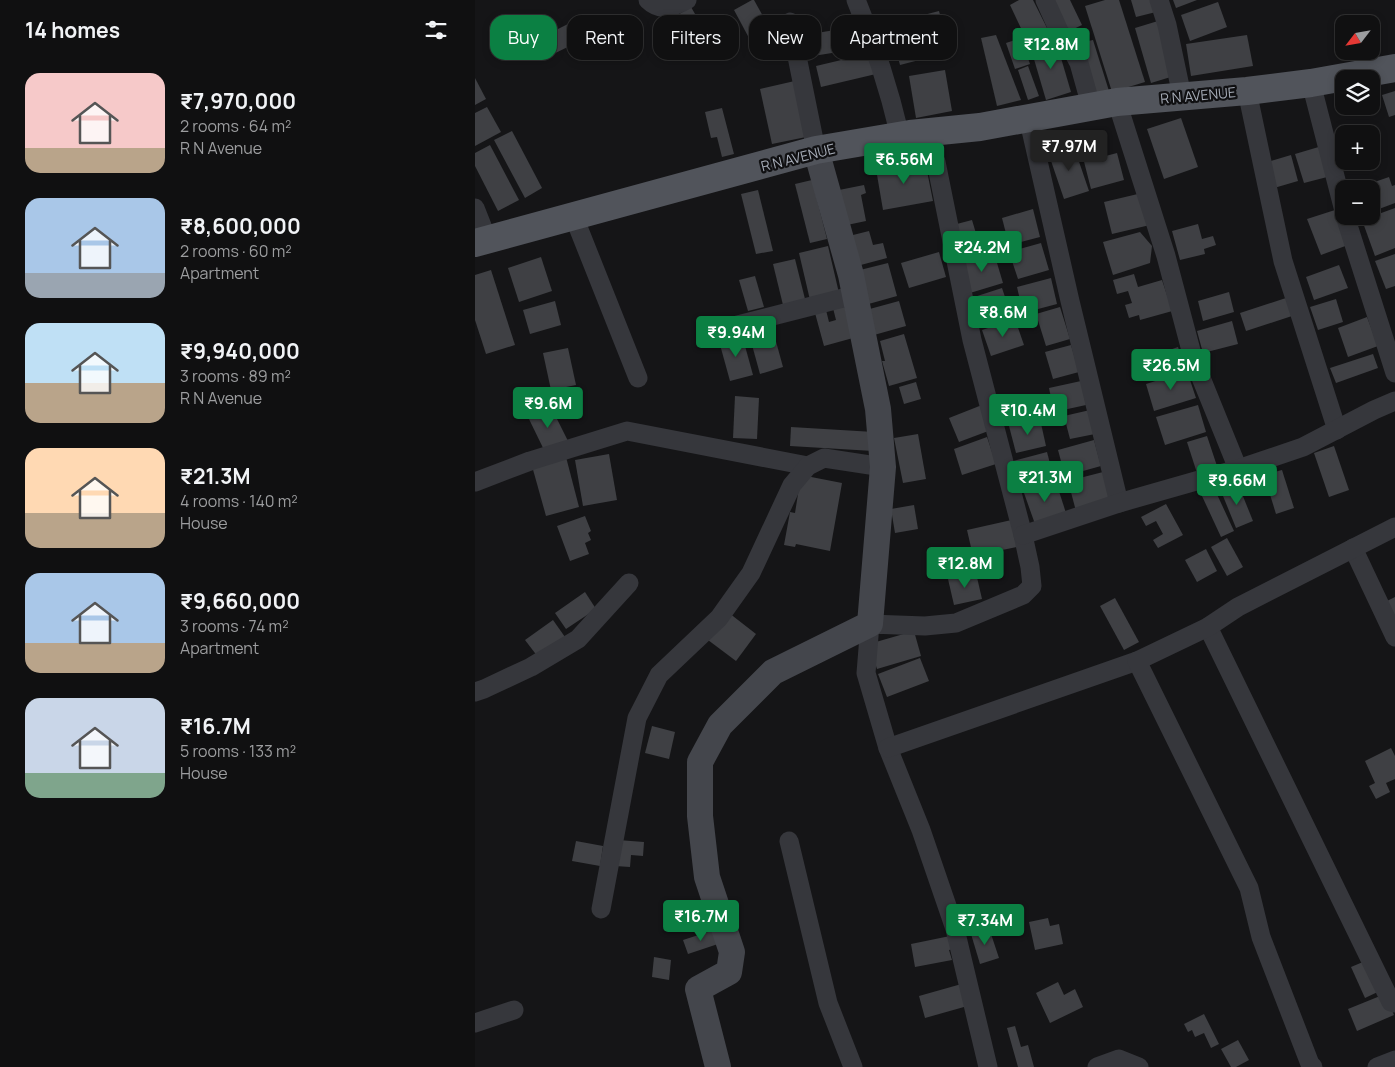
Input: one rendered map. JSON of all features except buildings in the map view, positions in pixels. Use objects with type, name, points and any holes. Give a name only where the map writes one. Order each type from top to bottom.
[{"type":"main road","name":"R N AVENUE","points":[[481,242],[816,150],[905,135],[980,126],[1104,104],[1247,91],[1311,83],[1395,68]]},
{"type":"street","points":[[648,0],[657,7],[667,8],[677,6],[687,0]]},
{"type":"street","points":[[718,1067],[698,989],[729,972],[732,952],[707,877],[700,816],[700,762],[720,725],[773,672],[871,624],[925,626],[956,623],[1023,595],[1032,586],[1023,535],[972,340],[937,162],[905,135],[874,43],[857,0]]},
{"type":"street","points":[[1045,0],[1059,31],[1104,104],[1166,256],[1193,358],[1238,468]]},
{"type":"street","points":[[1159,0],[1167,26],[1182,96]]},
{"type":"street","points":[[798,60],[816,150],[855,294],[878,409],[883,467],[866,673],[888,748],[921,830],[955,928],[988,1067]]},
{"type":"street","points":[[1311,83],[1336,180]]},
{"type":"street","points":[[1247,91],[1283,261],[1337,430]]},
{"type":"street","points":[[1028,117],[1070,302],[1119,503]]},
{"type":"street","points":[[475,208],[481,242]]},
{"type":"street","points":[[574,217],[638,378]]},
{"type":"street","points":[[1348,225],[1395,373]]},
{"type":"street","points":[[706,333],[855,294]]},
{"type":"street","points":[[1023,535],[1119,503],[1303,447],[1395,401]]},
{"type":"street","points":[[475,482],[530,461],[627,431],[808,466]]},
{"type":"street","points":[[601,909],[637,718],[659,675],[719,618],[751,573],[792,485],[808,466],[824,458],[883,467]]},
{"type":"street","points":[[888,748],[1137,661],[1208,627],[1238,607],[1395,527]]},
{"type":"street","points":[[1353,548],[1395,637]]},
{"type":"street","points":[[475,692],[531,667],[578,639],[629,583]]},
{"type":"street","points":[[1208,627],[1391,1002],[1395,1003]]},
{"type":"street","points":[[1137,661],[1249,888],[1261,937],[1310,1064],[1313,1067]]},
{"type":"street","points":[[789,841],[828,1003],[853,1067]]},
{"type":"street","points":[[475,1022],[514,1010]]},
{"type":"street","points":[[1097,1067],[1119,1059],[1139,1067]]},
{"type":"street","points":[[1377,1067],[1395,1060]]}]
